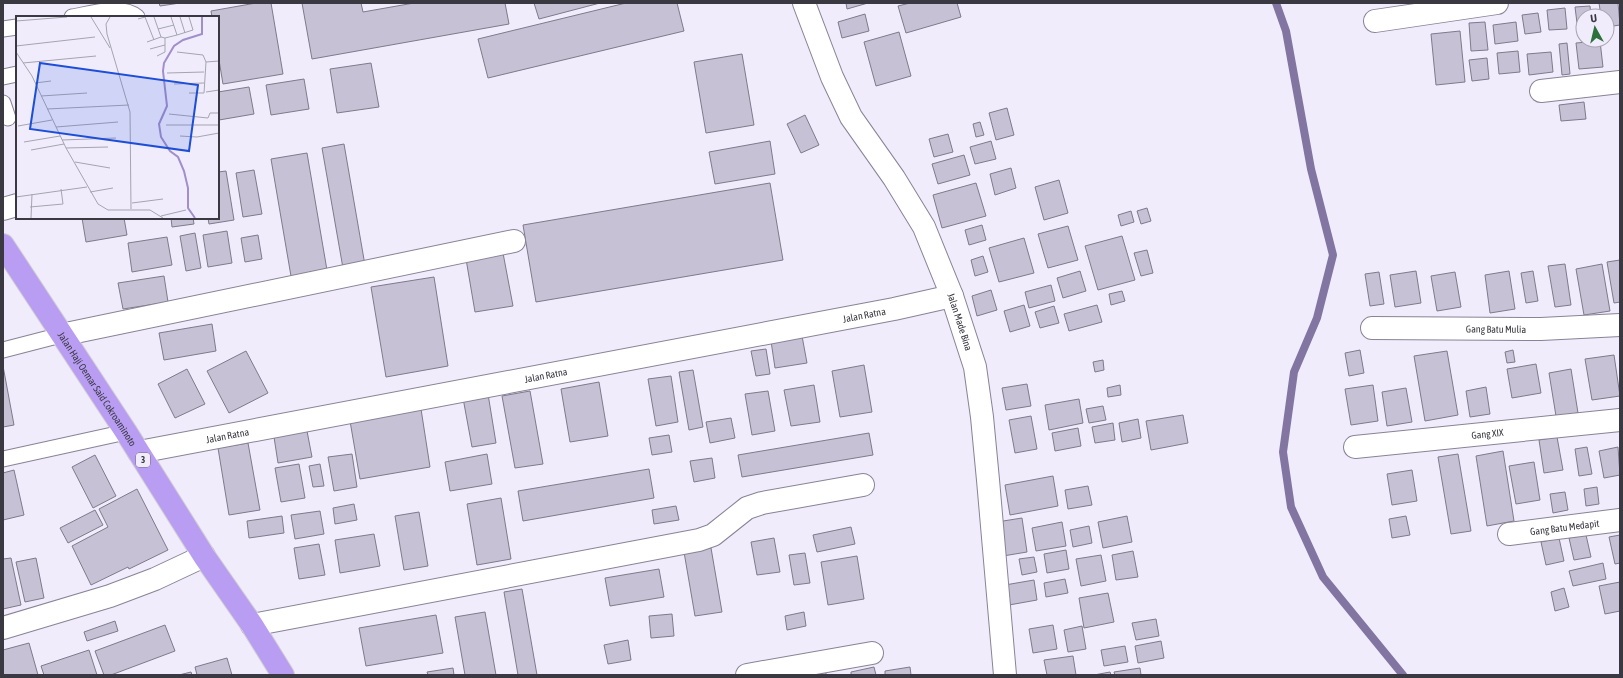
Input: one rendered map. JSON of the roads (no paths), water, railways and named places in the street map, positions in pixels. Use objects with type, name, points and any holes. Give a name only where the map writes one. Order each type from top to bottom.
[{"type":"highway","name":"Jalan Haji Oemar Said Cokroaminoto","points":[[3,245],[139,452],[204,556],[252,625],[282,675]]},
{"type":"street","name":"Jalan Made Bina","points":[[804,3],[832,77],[852,117],[894,178],[924,227],[952,296],[975,367],[982,416],[1005,675]]},
{"type":"street","points":[[1375,21],[1497,3]]},
{"type":"street","points":[[1540,91],[1620,82]]},
{"type":"street","points":[[3,209],[16,205]]},
{"type":"street","points":[[61,335],[514,241]]},
{"type":"street","name":"Jalan Ratna","points":[[139,452],[879,312],[952,296]]},
{"type":"street","name":"Gang Batu Mulia","points":[[1372,328],[1541,329],[1620,325]]},
{"type":"street","name":"Gang XIX","points":[[1355,447],[1620,420]]},
{"type":"street","points":[[252,625],[699,540],[713,535],[747,508],[762,503],[863,485]]},
{"type":"street","name":"Gang Batu Medapit","points":[[1509,534],[1620,520]]},
{"type":"street","points":[[3,628],[110,596],[155,579],[204,556]]},
{"type":"street","points":[[746,675],[872,653]]},
{"type":"lane","points":[[77,16],[110,10],[132,13],[136,16]]},
{"type":"lane","points":[[3,29],[16,27]]},
{"type":"lane","points":[[3,77],[16,74]]},
{"type":"lane","points":[[3,103],[9,118]]},
{"type":"lane","points":[[3,350],[61,335]]},
{"type":"lane","points":[[3,458],[126,432]]},
{"type":"waterway","points":[[1276,3],[1286,31],[1311,169],[1333,255],[1317,318],[1294,372],[1283,452],[1291,507],[1323,577],[1403,675]]}]
